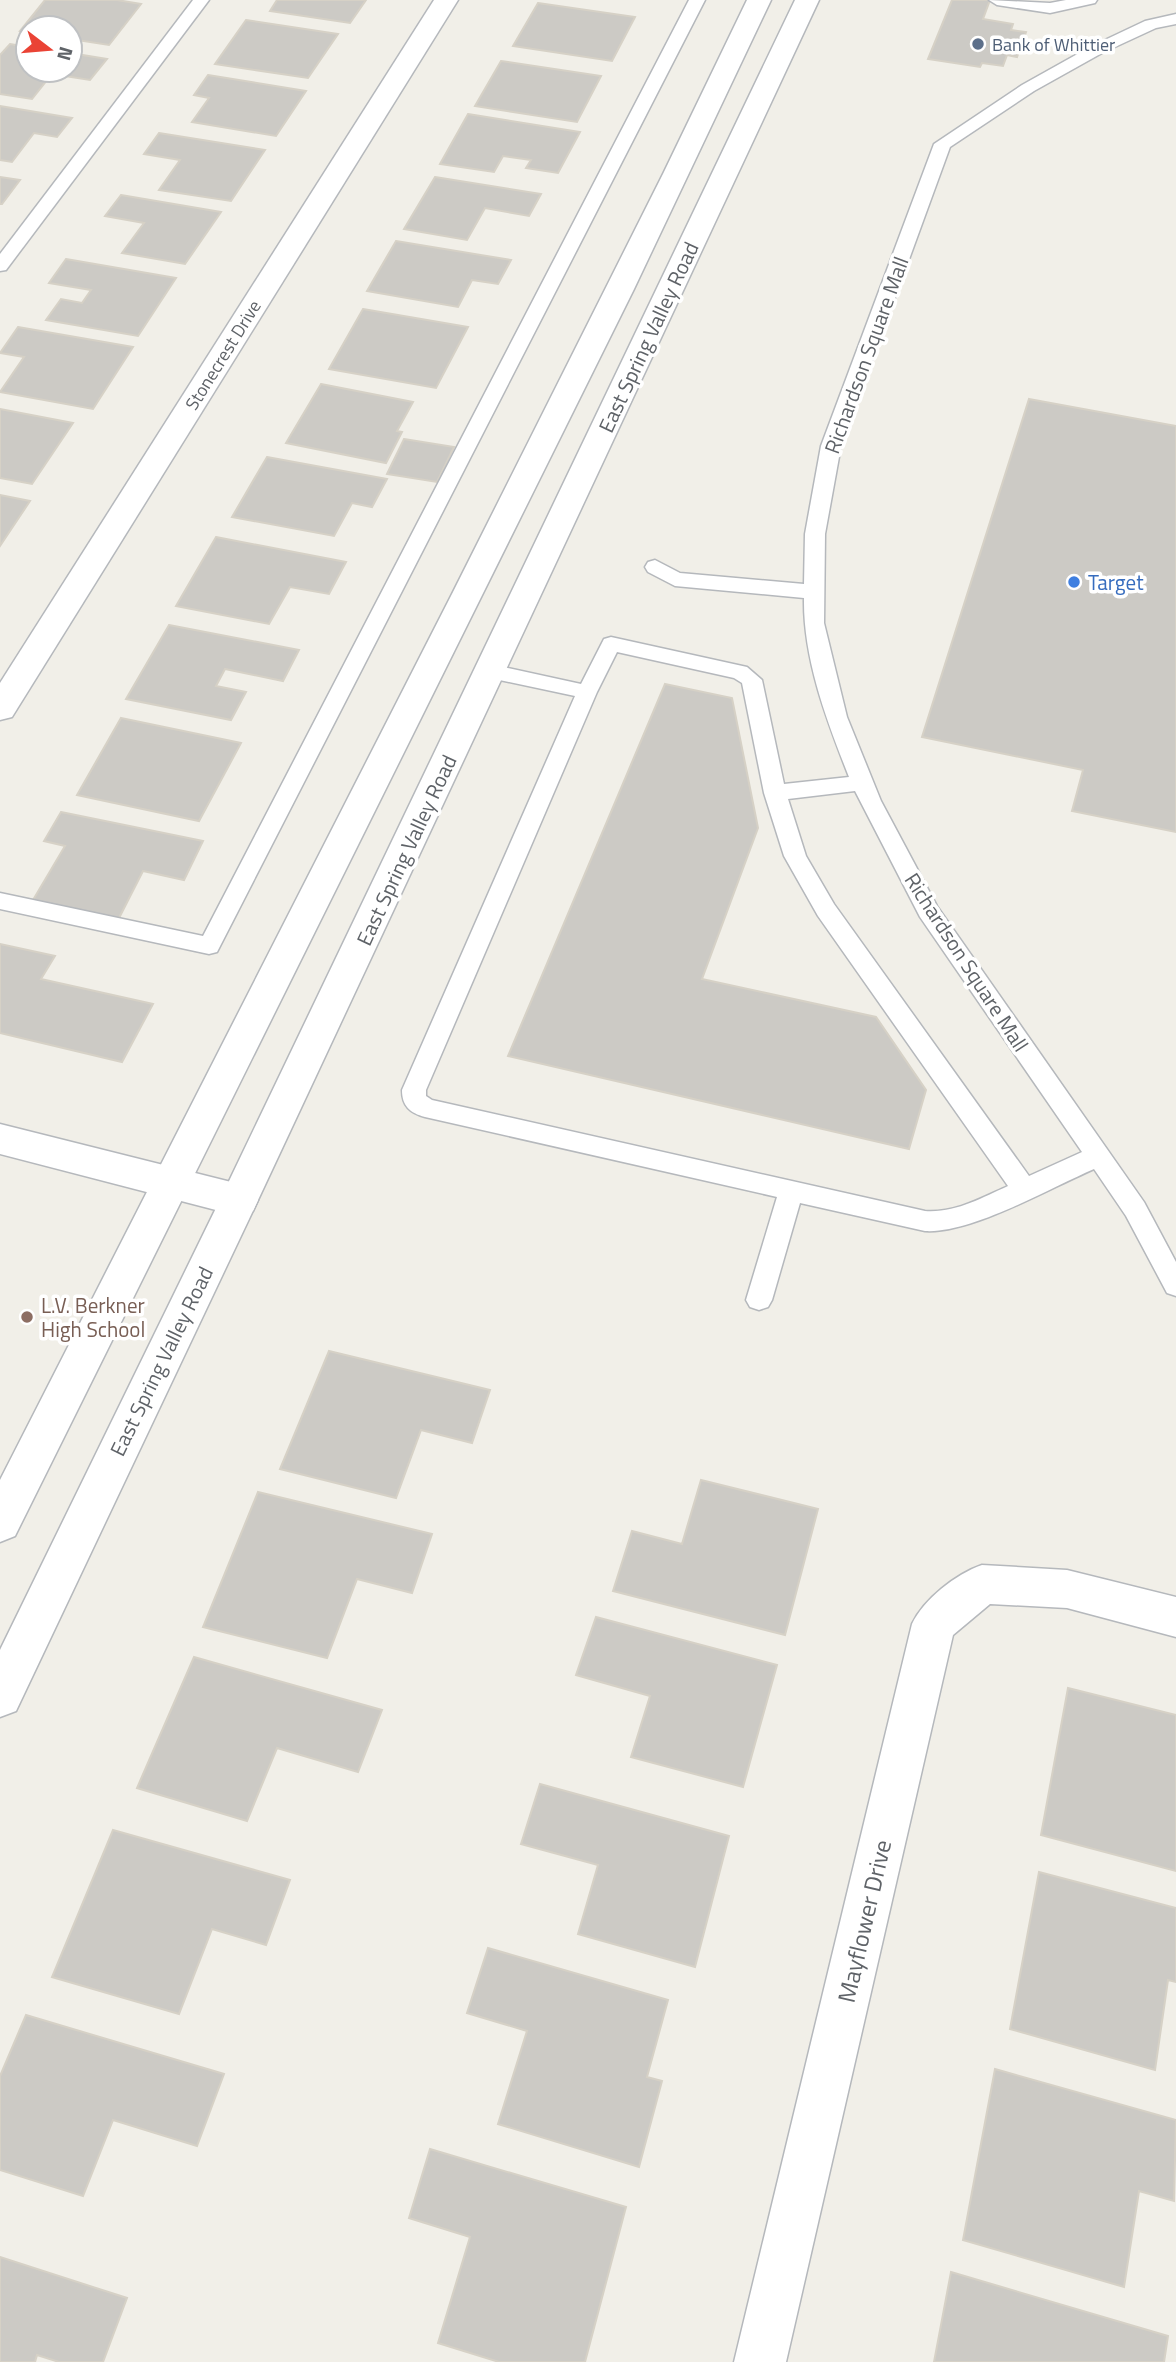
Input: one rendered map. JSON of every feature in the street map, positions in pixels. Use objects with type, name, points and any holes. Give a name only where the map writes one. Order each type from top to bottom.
[{"type":"street","name":"Stonecrest Drive","points":[[0,709],[446,0]]},
{"type":"street","points":[[2,1518],[169,1182],[435,660],[711,104],[759,0]]},
{"type":"street","name":"East Spring Valley Road","points":[[0,1698],[807,0]]},
{"type":"street","points":[[711,104],[755,113]]},
{"type":"street","points":[[435,660],[490,671]]},
{"type":"street","points":[[0,1139],[239,1200]]},
{"type":"street","name":"Mayflower Drive","points":[[760,2362],[934,1624],[982,1584],[1067,1589],[1176,1617]]},
{"type":"lane","points":[[0,266],[201,0]]},
{"type":"lane","points":[[0,901],[209,946],[697,0]]},
{"type":"lane","points":[[997,0],[1050,8],[1089,0]]},
{"type":"lane","name":"Richardson Square Mall","points":[[1176,19],[1151,24],[1096,50],[1027,88],[942,145],[831,446],[815,534],[814,623],[836,717],[862,783],[928,911],[1135,1209],[1176,1286]]},
{"type":"lane","points":[[655,567],[675,579],[815,592]]},
{"type":"lane","points":[[1024,1189],[826,910],[795,856],[775,793],[752,680],[748,675],[611,644],[587,692],[414,1090],[414,1101],[425,1108],[925,1221],[942,1222],[1024,1189],[1098,1156]]},
{"type":"lane","points":[[490,671],[587,692]]},
{"type":"lane","points":[[775,793],[862,783]]},
{"type":"lane","points":[[759,1300],[791,1191]]},
{"type":"building","points":[[45,0],[117,0],[141,4],[109,45],[84,41],[84,14],[34,14]]},
{"type":"building","points":[[277,0],[366,0],[350,23],[270,11]]},
{"type":"building","name":"Bank of Whittier","points":[[952,0],[990,0],[983,19],[1013,24],[1011,30],[1026,32],[1017,57],[1007,55],[1003,66],[982,63],[980,67],[928,59]]},
{"type":"building","points":[[538,3],[635,17],[612,61],[513,46]]},
{"type":"building","points":[[246,20],[338,34],[308,78],[215,64]]},
{"type":"building","points":[[10,44],[14,45],[14,84],[44,84],[32,99],[0,94],[0,55]]},
{"type":"building","points":[[84,55],[107,59],[90,80],[84,79]]},
{"type":"building","points":[[501,61],[601,76],[577,122],[475,106]]},
{"type":"building","points":[[208,75],[306,91],[276,136],[192,122],[209,98],[194,95]]},
{"type":"building","points":[[0,106],[72,118],[57,137],[34,133],[12,162],[0,160]]},
{"type":"building","points":[[468,114],[580,132],[558,173],[526,168],[531,160],[503,156],[494,172],[440,164]]},
{"type":"building","points":[[159,133],[265,150],[231,201],[159,190],[180,160],[144,154]]},
{"type":"building","points":[[0,177],[20,180],[2,204],[0,204]]},
{"type":"building","points":[[435,177],[541,194],[529,216],[485,208],[467,240],[404,229]]},
{"type":"building","points":[[121,195],[221,212],[185,264],[122,253],[144,223],[105,216]]},
{"type":"building","points":[[396,241],[511,260],[498,284],[472,280],[458,307],[367,291]]},
{"type":"building","points":[[66,259],[176,278],[138,336],[46,320],[61,299],[82,303],[91,290],[49,283]]},
{"type":"building","points":[[363,309],[468,327],[436,388],[329,369]]},
{"type":"building","points":[[18,327],[133,347],[93,409],[0,392],[24,357],[0,353]]},
{"type":"building","points":[[321,384],[413,402],[397,431],[402,432],[386,463],[286,443]]},
{"type":"building","name":"Target","points":[[1029,399],[1176,426],[1176,832],[1072,811],[1083,770],[922,737]]},
{"type":"building","points":[[0,409],[73,423],[32,484],[0,478]]},
{"type":"building","points":[[404,439],[454,447],[437,482],[387,474]]},
{"type":"building","points":[[267,457],[387,479],[372,507],[352,503],[334,536],[232,517]]},
{"type":"building","points":[[0,495],[30,501],[0,546]]},
{"type":"building","points":[[216,537],[346,562],[329,594],[290,587],[269,624],[176,606]]},
{"type":"building","points":[[169,625],[299,650],[283,681],[225,669],[216,686],[246,692],[231,720],[126,699]]},
{"type":"building","points":[[665,684],[732,698],[758,828],[702,979],[876,1017],[926,1090],[909,1149],[508,1056]]},
{"type":"building","points":[[121,718],[241,743],[199,821],[77,795]]},
{"type":"building","points":[[61,812],[203,841],[184,880],[143,871],[119,918],[33,900],[65,846],[44,841]]},
{"type":"building","points":[[0,944],[55,956],[41,979],[153,1004],[122,1062],[0,1033]]},
{"type":"building","points":[[329,1351],[490,1390],[472,1443],[421,1430],[396,1498],[280,1469]]},
{"type":"building","points":[[701,1480],[818,1509],[785,1635],[613,1591],[632,1531],[682,1544]]},
{"type":"building","points":[[258,1492],[432,1534],[412,1593],[357,1579],[327,1658],[203,1627]]},
{"type":"building","points":[[596,1617],[777,1665],[743,1787],[631,1757],[650,1696],[576,1675]]},
{"type":"building","points":[[194,1657],[382,1710],[358,1772],[277,1748],[247,1821],[137,1788]]},
{"type":"building","points":[[1068,1688],[1176,1715],[1176,1871],[1041,1835]]},
{"type":"building","points":[[540,1784],[729,1836],[695,1967],[578,1934],[598,1865],[521,1844]]},
{"type":"building","points":[[113,1830],[290,1880],[266,1945],[212,1929],[179,2014],[52,1977]]},
{"type":"building","points":[[1039,1872],[1176,1908],[1176,1982],[1168,1980],[1155,2070],[1010,2029]]},
{"type":"building","points":[[488,1948],[668,2000],[647,2077],[662,2081],[639,2167],[498,2124],[527,2031],[467,2013]]},
{"type":"building","points":[[26,2015],[224,2074],[197,2146],[113,2120],[83,2196],[0,2170],[0,2076]]},
{"type":"building","points":[[995,2069],[1176,2120],[1174,2201],[1139,2191],[1124,2287],[963,2240]]},
{"type":"building","points":[[430,2149],[626,2207],[585,2362],[499,2362],[438,2343],[470,2237],[409,2218]]},
{"type":"building","points":[[0,2257],[127,2298],[103,2362],[59,2362],[37,2355],[35,2362],[0,2362]]},
{"type":"building","points":[[951,2272],[1168,2336],[1164,2362],[934,2362]]},
{"type":"place","name":"Bank of Whittier","points":[[978,44]]},
{"type":"place","name":"Target","points":[[1074,582]]},
{"type":"place","name":"L.V. Berkner High School","points":[[27,1317]]}]
